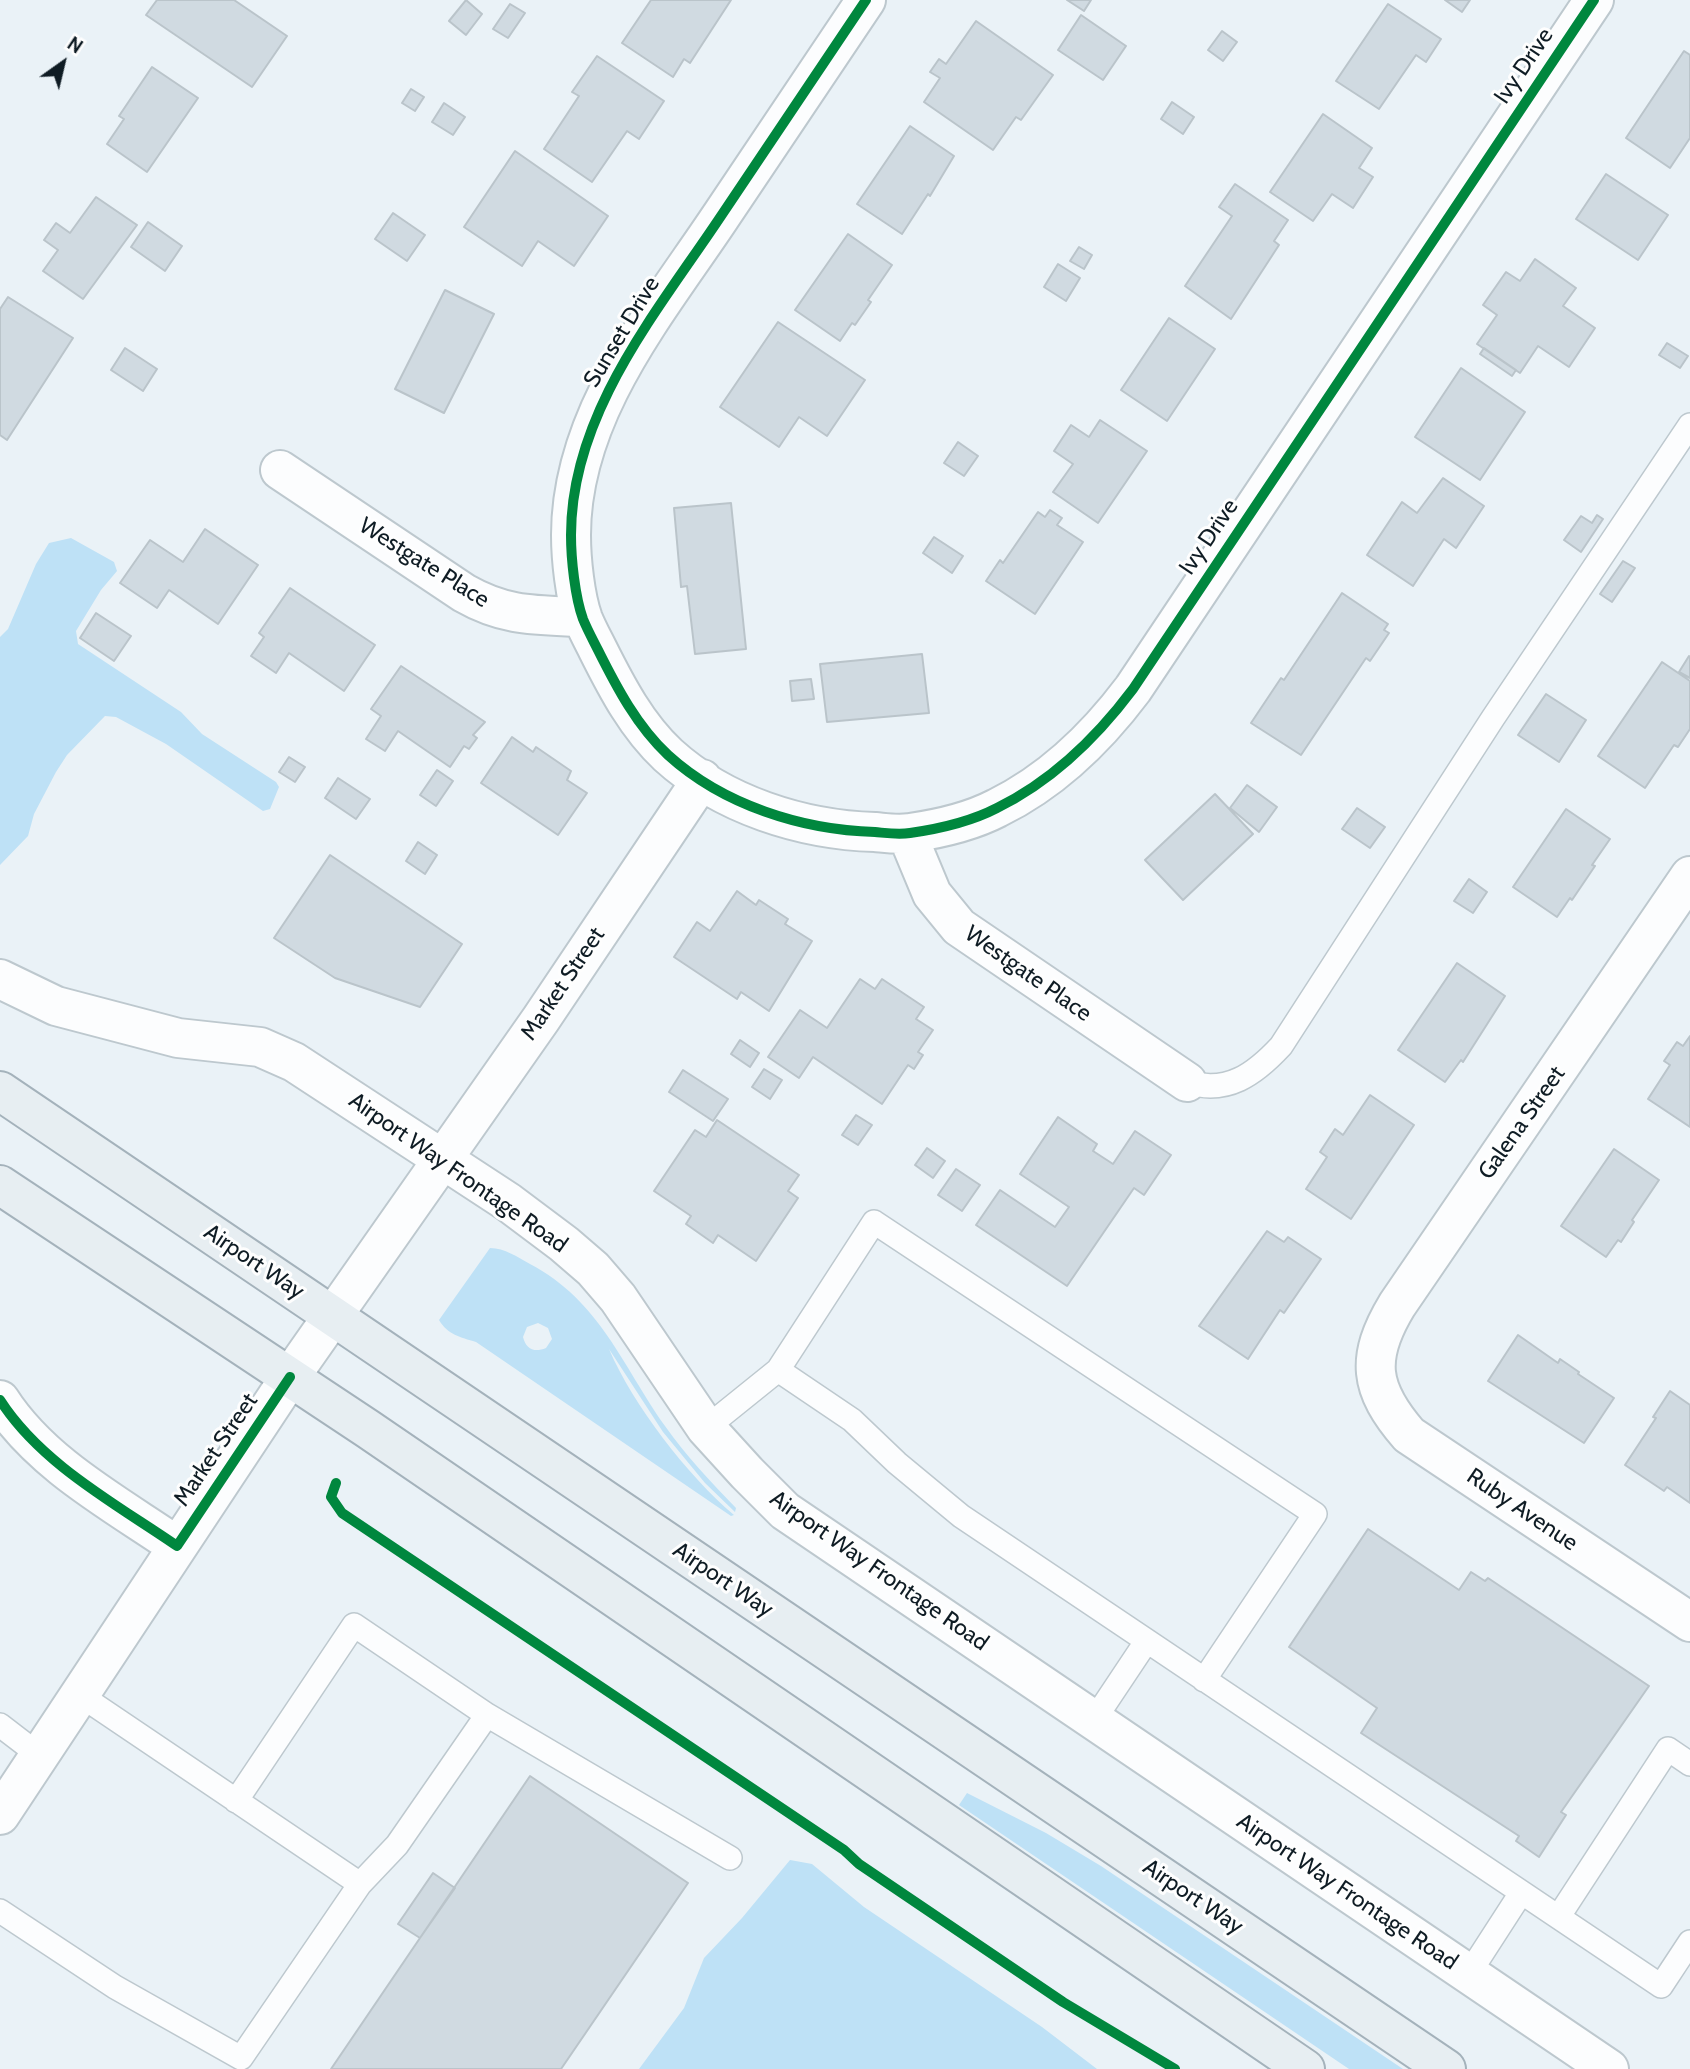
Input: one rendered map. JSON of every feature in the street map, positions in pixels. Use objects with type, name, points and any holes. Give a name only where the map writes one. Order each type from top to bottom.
[{"type":"main road","name":"Airport Way","points":[[0,1091],[1446,2069]]},
{"type":"main road","points":[[0,1185],[290,1377],[1305,2069]]},
{"type":"street","name":"Sunset Drive","points":[[702,779],[668,755],[638,720],[609,672],[582,617],[571,535],[579,472],[590,434],[622,365],[866,0]]},
{"type":"street","name":"Ivy Drive","points":[[702,779],[741,802],[789,819],[856,832],[907,834],[949,824],[996,808],[1041,781],[1064,763],[1111,718],[1133,689],[1594,0]]},
{"type":"street","name":"Westgate Place","points":[[280,470],[487,606],[515,614],[582,617]]},
{"type":"street","name":"Market Street","points":[[0,1815],[290,1377],[541,1019],[702,779]]},
{"type":"street","name":"Westgate Place","points":[[907,834],[932,894],[959,927],[1187,1082]]},
{"type":"street","name":"Galena Street","points":[[1376,1379],[1378,1351],[1385,1324],[1690,876]]},
{"type":"street","name":"Airport Way Frontage Road","points":[[0,979],[56,1006],[178,1038],[260,1047],[294,1062],[523,1213],[593,1269],[618,1298],[706,1428],[785,1511],[1609,2069]]},
{"type":"street","name":"Ruby Avenue","points":[[1376,1379],[1380,1394],[1391,1414],[1409,1435],[1690,1622]]},
{"type":"street","points":[[0,1400],[42,1449],[80,1480],[177,1546]]},
{"type":"lane","points":[[1187,1082],[1201,1087],[1241,1080],[1261,1068],[1281,1046],[1493,718],[1690,425]]},
{"type":"lane","points":[[706,1428],[779,1370],[874,1222],[1315,1514],[1204,1681]]},
{"type":"lane","points":[[779,1370],[852,1420],[897,1463],[961,1516],[1661,1986],[1690,1942]]},
{"type":"lane","points":[[236,1801],[354,1625],[487,1715],[730,1858]]},
{"type":"lane","points":[[1094,1720],[1146,1642]]},
{"type":"lane","points":[[80,1695],[360,1884]]},
{"type":"lane","points":[[0,1910],[114,1987],[241,2058],[360,1884],[397,1845],[487,1715]]},
{"type":"lane","points":[[0,1725],[39,1755]]},
{"type":"lane","points":[[1559,1916],[1668,1749],[1690,1763]]},
{"type":"lane","points":[[1468,1975],[1521,1893]]},
{"type":"shaded area","points":[[71,538],[114,562],[117,571],[101,590],[76,631],[78,644],[181,712],[202,734],[276,782],[279,787],[270,809],[263,811],[166,744],[116,717],[105,716],[67,755],[34,814],[28,836],[0,865],[0,637],[8,629],[36,564],[49,543]]},
{"type":"shaded area","points":[[490,1248],[511,1253],[554,1279],[575,1296],[592,1315],[665,1426],[708,1479],[736,1508],[735,1512],[705,1483],[663,1432],[609,1349],[632,1393],[663,1438],[698,1480],[734,1515],[731,1516],[476,1342],[450,1332],[439,1320]],"holes":[[[538,1323],[548,1328],[552,1339],[546,1348],[534,1350],[526,1344],[523,1337],[527,1327]]]},
{"type":"shaded area","points":[[967,1793],[1046,1833],[1101,1866],[1403,2069],[1349,2069],[959,1805]]},
{"type":"shaded area","points":[[790,1860],[812,1864],[864,1907],[1042,2027],[1097,2069],[639,2069],[684,2008],[704,1958],[742,1918]]},
{"type":"building","points":[[157,0],[234,0],[287,36],[252,87],[146,15]]},
{"type":"building","points":[[466,0],[482,14],[466,35],[449,21]]},
{"type":"building","points":[[651,0],[731,0],[690,63],[684,59],[673,77],[622,43]]},
{"type":"building","points":[[1067,0],[1091,0],[1084,11]]},
{"type":"building","points":[[1445,0],[1470,0],[1462,12]]},
{"type":"building","points":[[510,4],[525,13],[508,38],[493,29]]},
{"type":"building","points":[[1388,4],[1441,39],[1426,62],[1416,55],[1379,109],[1336,81]]},
{"type":"building","points":[[1081,15],[1126,46],[1103,80],[1058,50]]},
{"type":"building","points":[[976,21],[1053,75],[1021,120],[1016,117],[993,150],[924,102],[940,78],[930,72],[939,59],[946,64]]},
{"type":"building","points":[[1222,31],[1237,42],[1223,61],[1208,50]]},
{"type":"building","points":[[1684,51],[1690,55],[1690,138],[1670,168],[1626,138]]},
{"type":"building","points":[[597,56],[664,101],[639,139],[627,131],[592,182],[544,149],[579,96],[572,92]]},
{"type":"building","points":[[152,67],[198,98],[147,172],[107,144],[124,119],[119,116]]},
{"type":"building","points":[[411,89],[424,97],[415,111],[402,103]]},
{"type":"building","points":[[1172,102],[1194,117],[1183,134],[1161,119]]},
{"type":"building","points":[[444,103],[465,117],[453,135],[432,122]]},
{"type":"building","points":[[1323,114],[1372,148],[1359,168],[1373,177],[1353,208],[1332,194],[1313,221],[1270,192]]},
{"type":"building","points":[[910,126],[954,156],[930,196],[928,194],[902,234],[857,204]]},
{"type":"building","points":[[515,151],[608,216],[574,266],[538,241],[522,266],[464,227]]},
{"type":"building","points":[[1606,174],[1668,215],[1638,260],[1576,219]]},
{"type":"building","points":[[1235,184],[1288,220],[1274,241],[1279,245],[1231,319],[1185,286],[1232,216],[1219,207]]},
{"type":"building","points":[[96,197],[137,225],[83,299],[43,271],[58,250],[44,240],[56,223],[70,233]]},
{"type":"building","points":[[393,213],[425,235],[407,261],[375,239]]},
{"type":"building","points":[[148,222],[182,246],[165,271],[131,247]]},
{"type":"building","points":[[848,234],[892,265],[868,300],[871,302],[840,341],[795,310]]},
{"type":"building","points":[[1079,247],[1092,255],[1084,269],[1070,261]]},
{"type":"building","points":[[1535,259],[1576,288],[1563,306],[1595,328],[1569,367],[1538,346],[1520,373],[1477,344],[1497,315],[1483,305],[1506,272],[1520,281]]},
{"type":"building","points":[[1058,264],[1080,278],[1066,301],[1044,287]]},
{"type":"building","points":[[445,290],[494,314],[444,413],[395,389]]},
{"type":"building","points":[[8,297],[73,338],[7,440],[0,435],[0,309]]},
{"type":"building","points":[[1169,318],[1215,349],[1167,421],[1121,390]]},
{"type":"building","points":[[778,322],[865,380],[827,436],[799,417],[779,447],[720,407]]},
{"type":"building","points":[[1667,343],[1688,356],[1680,368],[1659,355]]},
{"type":"building","points":[[125,348],[157,369],[143,391],[111,370]]},
{"type":"building","points":[[1484,348],[1516,370],[1512,376],[1480,354]]},
{"type":"building","points":[[1461,368],[1525,412],[1480,480],[1415,437]]},
{"type":"building","points":[[1100,420],[1147,451],[1098,523],[1053,492],[1073,464],[1054,451],[1071,425],[1089,437]]},
{"type":"building","points":[[958,442],[978,456],[964,476],[944,463]]},
{"type":"building","points":[[1443,478],[1484,506],[1456,548],[1444,539],[1413,586],[1367,555],[1402,502],[1417,513]]},
{"type":"building","points":[[731,503],[746,649],[695,654],[687,586],[681,587],[674,508]]},
{"type":"building","points":[[1050,510],[1062,518],[1057,525],[1083,542],[1035,614],[986,581],[1000,560],[1003,563],[1038,512],[1045,517]]},
{"type":"building","points":[[1597,515],[1603,519],[1581,552],[1564,540],[1581,516],[1592,523]]},
{"type":"building","points":[[205,529],[258,565],[218,624],[169,590],[157,608],[120,583],[150,540],[183,562]]},
{"type":"building","points":[[934,537],[963,556],[952,573],[923,553]]},
{"type":"building","points":[[1623,561],[1635,568],[1612,602],[1600,594]]},
{"type":"building","points":[[290,588],[375,645],[344,691],[289,653],[276,673],[251,656],[264,637],[259,633]]},
{"type":"building","points":[[1342,593],[1388,624],[1384,630],[1389,633],[1370,661],[1366,658],[1301,755],[1251,723],[1281,678],[1284,680]]},
{"type":"building","points":[[96,613],[131,636],[114,661],[80,638]]},
{"type":"building","points":[[922,654],[929,713],[827,722],[820,664]]},
{"type":"building","points":[[1690,657],[1690,678],[1679,672]]},
{"type":"building","points":[[1662,662],[1690,681],[1690,729],[1678,747],[1674,745],[1645,788],[1598,756]]},
{"type":"building","points":[[401,666],[485,722],[473,735],[477,738],[469,749],[464,746],[450,767],[398,731],[385,751],[366,739],[381,716],[371,709]]},
{"type":"building","points":[[811,679],[814,699],[792,701],[790,681]]},
{"type":"building","points":[[1546,694],[1586,720],[1559,762],[1518,735]]},
{"type":"building","points":[[512,737],[533,752],[536,747],[571,771],[567,780],[587,793],[558,835],[481,783]]},
{"type":"building","points":[[289,757],[305,767],[295,782],[279,772]]},
{"type":"building","points":[[437,770],[453,781],[436,806],[420,795]]},
{"type":"building","points":[[338,778],[370,799],[356,819],[325,798]]},
{"type":"building","points":[[1247,785],[1277,807],[1259,832],[1230,808]]},
{"type":"building","points":[[1215,794],[1253,834],[1183,900],[1145,860]]},
{"type":"building","points":[[1357,808],[1385,827],[1370,848],[1342,829]]},
{"type":"building","points":[[1566,809],[1610,839],[1572,900],[1570,898],[1557,917],[1513,887]]},
{"type":"building","points":[[418,842],[437,855],[425,874],[406,861]]},
{"type":"building","points":[[330,855],[462,944],[420,1007],[335,978],[274,938]]},
{"type":"building","points":[[1469,879],[1487,892],[1473,913],[1454,901]]},
{"type":"building","points":[[737,891],[756,905],[759,900],[788,919],[785,924],[812,941],[769,1011],[741,992],[737,999],[674,957],[697,922],[710,931]]},
{"type":"building","points":[[1457,963],[1505,996],[1463,1062],[1461,1060],[1445,1082],[1398,1050]]},
{"type":"building","points":[[860,979],[875,989],[882,979],[924,1007],[916,1019],[933,1030],[918,1052],[923,1055],[914,1069],[908,1065],[882,1104],[813,1057],[799,1078],[768,1057],[800,1010],[827,1028]]},
{"type":"building","points":[[1690,1036],[1690,1127],[1648,1099],[1670,1065],[1664,1061],[1677,1042],[1683,1046]]},
{"type":"building","points":[[740,1040],[759,1053],[750,1067],[731,1054]]},
{"type":"building","points":[[764,1069],[782,1080],[770,1099],[752,1087]]},
{"type":"building","points":[[683,1070],[728,1099],[713,1121],[669,1092]]},
{"type":"building","points":[[1370,1095],[1414,1125],[1351,1219],[1306,1189],[1327,1157],[1320,1152],[1335,1129],[1343,1135]]},
{"type":"building","points":[[856,1115],[872,1125],[858,1145],[842,1135]]},
{"type":"building","points":[[1058,1117],[1097,1144],[1093,1151],[1113,1164],[1135,1131],[1171,1155],[1144,1195],[1134,1188],[1067,1286],[976,1225],[1000,1190],[1055,1227],[1069,1207],[1020,1174]]},
{"type":"building","points":[[717,1120],[799,1175],[788,1191],[798,1198],[756,1261],[718,1235],[713,1243],[686,1224],[691,1216],[654,1191],[695,1130],[706,1137]]},
{"type":"building","points":[[927,1148],[945,1161],[933,1178],[915,1165]]},
{"type":"building","points":[[1614,1149],[1659,1180],[1632,1220],[1634,1222],[1621,1242],[1618,1240],[1606,1257],[1561,1226]]},
{"type":"building","points":[[956,1169],[980,1185],[962,1211],[938,1195]]},
{"type":"building","points":[[1267,1231],[1284,1242],[1288,1237],[1321,1259],[1284,1313],[1280,1310],[1248,1359],[1199,1326]]},
{"type":"building","points":[[1518,1335],[1558,1363],[1560,1359],[1614,1398],[1584,1443],[1488,1381]]},
{"type":"building","points":[[1670,1391],[1690,1405],[1690,1503],[1667,1487],[1664,1491],[1625,1465]]},
{"type":"building","points":[[1368,1529],[1459,1590],[1471,1572],[1485,1581],[1488,1578],[1649,1686],[1561,1812],[1566,1815],[1539,1857],[1516,1841],[1519,1836],[1361,1733],[1377,1708],[1289,1647]]},
{"type":"building","points":[[530,1776],[688,1883],[561,2069],[331,2069]]},
{"type":"building","points":[[433,1873],[455,1888],[420,1938],[398,1924]]},
{"type":"cycle path","points":[[866,0],[645,327],[622,366],[585,447],[575,490],[571,545],[576,589],[586,627],[628,706],[668,755],[713,788],[765,812],[820,826],[901,834],[966,821],[1017,797],[1055,771],[1089,741],[1119,707],[1594,0]]},
{"type":"cycle path","points":[[0,1400],[36,1444],[58,1463],[177,1546],[290,1377]]},
{"type":"cycle path","points":[[336,1483],[331,1497],[342,1513],[844,1850],[859,1864],[1063,2002],[1175,2069]]}]
